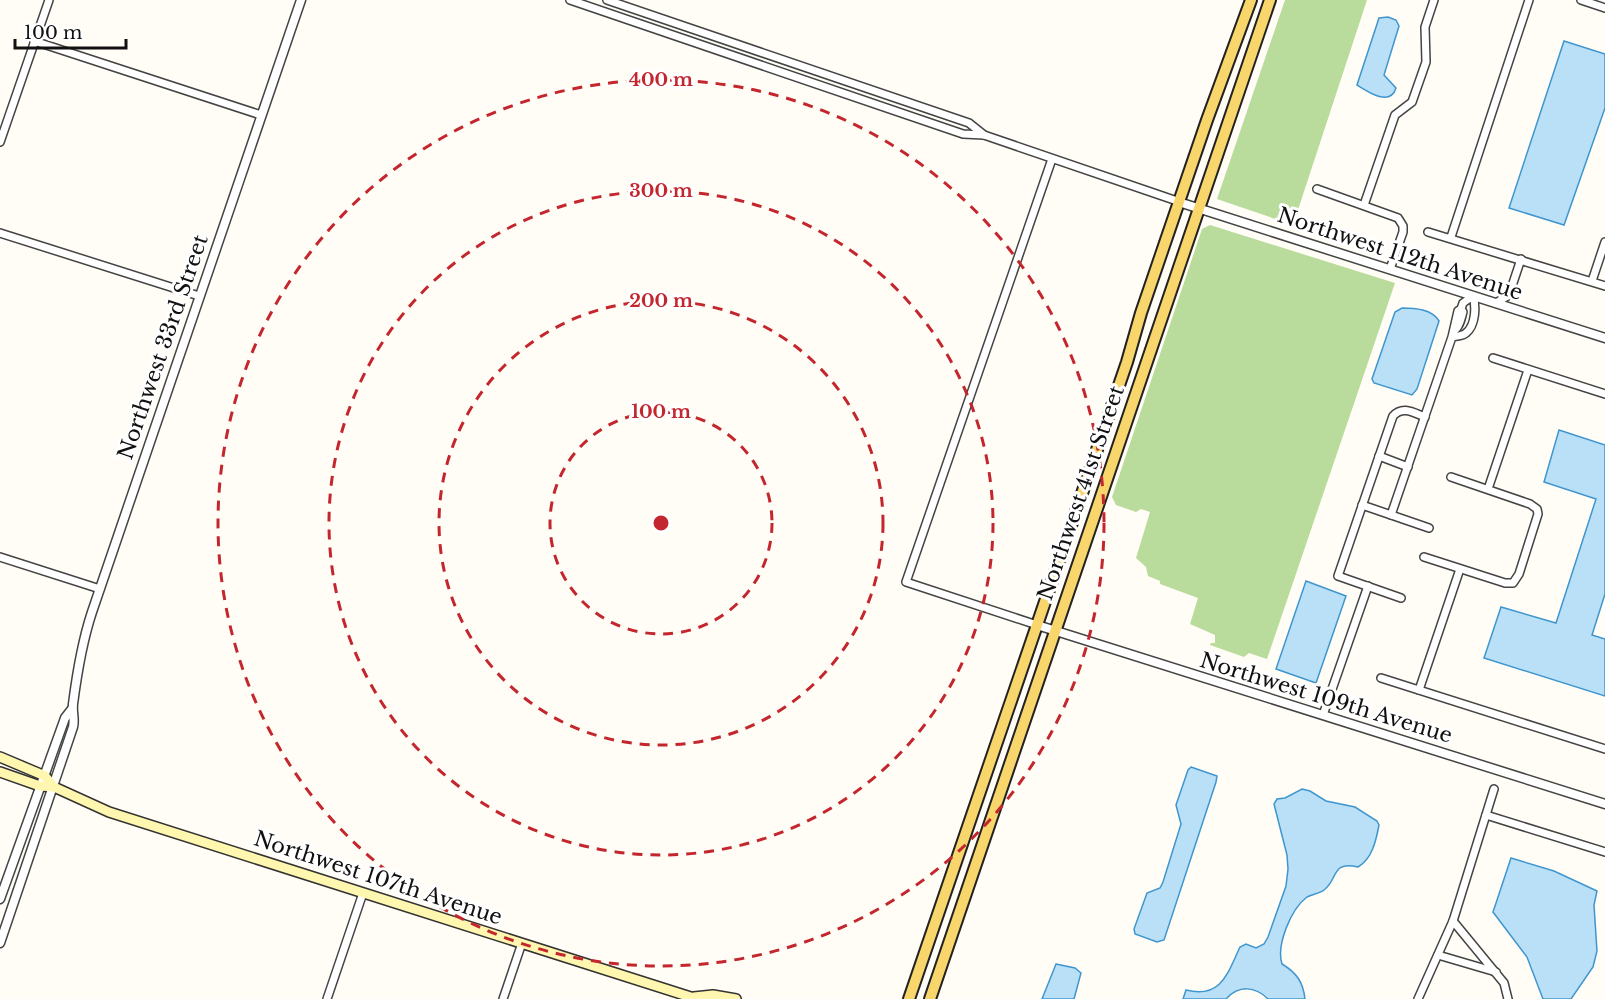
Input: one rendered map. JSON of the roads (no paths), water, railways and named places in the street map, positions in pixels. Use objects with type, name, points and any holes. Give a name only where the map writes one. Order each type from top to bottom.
[{"type":"main road","name":"Northwest 41st Street","points":[[909,999],[1127,362],[1134,333],[1182,203],[1220,81],[1251,0]]},
{"type":"main road","name":"Northwest 41st Street","points":[[930,999],[1270,0]]},
{"type":"main road","name":"Northwest 107th Avenue","points":[[0,757],[45,776],[54,787]]},
{"type":"main road","name":"Northwest 107th Avenue","points":[[0,772],[40,786],[54,787],[116,814],[696,998],[713,995],[736,999]]},
{"type":"street","points":[[0,142],[49,0]]},
{"type":"street","name":"Northwest 33rd Street","points":[[0,943],[74,723],[72,709],[82,644],[301,0]]},
{"type":"street","points":[[570,0],[963,134],[984,135],[1182,203]]},
{"type":"street","points":[[607,0],[969,123],[984,135]]},
{"type":"street","points":[[1364,205],[1395,115],[1412,102],[1426,62],[1425,27],[1434,0]]},
{"type":"street","points":[[1451,237],[1529,0]]},
{"type":"street","points":[[1581,0],[1605,8]]},
{"type":"street","points":[[34,41],[261,115]]},
{"type":"street","points":[[1037,625],[906,582],[1052,159]]},
{"type":"street","points":[[1317,189],[1393,215],[1402,224],[1403,232],[1390,269]]},
{"type":"street","name":"Northwest 112th Avenue","points":[[1182,203],[1605,338]]},
{"type":"street","points":[[1428,232],[1451,237],[1605,286]]},
{"type":"street","points":[[0,233],[199,296]]},
{"type":"street","points":[[1592,281],[1605,242]]},
{"type":"street","points":[[1496,303],[1509,295],[1521,259]]},
{"type":"street","points":[[1391,515],[1453,334],[1458,311],[1463,303],[1473,296],[1476,308],[1471,324],[1465,334],[1453,334]]},
{"type":"street","points":[[1453,334],[1458,328],[1463,312],[1461,309]]},
{"type":"street","points":[[1460,321],[1471,324]]},
{"type":"street","points":[[1493,358],[1605,394]]},
{"type":"street","points":[[1488,489],[1528,370]]},
{"type":"street","points":[[1401,598],[1338,576],[1393,416],[1398,411],[1407,410],[1425,417]]},
{"type":"street","points":[[1379,456],[1408,466]]},
{"type":"street","points":[[1424,557],[1503,583],[1513,583],[1519,574],[1538,514],[1536,508],[1451,477]]},
{"type":"street","points":[[1362,505],[1429,528]]},
{"type":"street","points":[[0,557],[100,589]]},
{"type":"street","points":[[1419,690],[1460,569]]},
{"type":"street","points":[[1323,715],[1368,586]]},
{"type":"street","name":"Northwest 109th Avenue","points":[[1037,625],[1605,804]]},
{"type":"street","points":[[1381,678],[1605,749]]},
{"type":"street","name":"Northwest 33rd Street","points":[[0,899],[65,718],[72,709]]},
{"type":"street","points":[[1418,999],[1453,921],[1494,789]]},
{"type":"street","points":[[1486,814],[1605,852]]},
{"type":"street","points":[[327,999],[363,893]]},
{"type":"street","points":[[1453,921],[1506,986],[1508,999]]},
{"type":"street","points":[[503,999],[522,943]]},
{"type":"street","points":[[1438,955],[1496,972]]},
{"type":"water","points":[[1388,17],[1396,20],[1399,26],[1384,75],[1396,88],[1389,97],[1384,97],[1357,85],[1379,18]]},
{"type":"water","points":[[1564,41],[1605,54],[1605,108],[1564,225],[1509,208]]},
{"type":"water","points":[[1402,308],[1428,312],[1439,321],[1417,389],[1412,395],[1374,383],[1372,379],[1395,312]]},
{"type":"water","points":[[1559,430],[1605,445],[1605,594],[1592,635],[1605,639],[1605,696],[1484,658],[1501,607],[1556,623],[1596,499],[1544,482]]},
{"type":"water","points":[[1306,581],[1346,596],[1316,683],[1276,669]]},
{"type":"water","points":[[1191,767],[1217,776],[1216,782],[1164,940],[1157,942],[1135,934],[1134,929],[1147,893],[1160,888],[1163,882],[1181,824],[1176,805]]},
{"type":"water","points":[[1302,789],[1326,801],[1355,807],[1377,821],[1379,825],[1375,843],[1363,864],[1358,867],[1349,866],[1339,869],[1329,886],[1307,897],[1290,918],[1281,947],[1282,964],[1298,978],[1305,999],[1268,999],[1258,992],[1242,989],[1226,999],[1183,999],[1186,990],[1208,991],[1216,987],[1227,974],[1240,947],[1246,944],[1256,948],[1264,944],[1268,937],[1286,886],[1288,869],[1287,855],[1274,804],[1277,799],[1285,798]]},
{"type":"water","points":[[1511,858],[1554,871],[1597,891],[1594,905],[1597,951],[1593,967],[1571,999],[1543,999],[1527,957],[1493,912]]},
{"type":"water","points":[[1056,964],[1075,968],[1081,973],[1074,999],[1042,999]]}]
